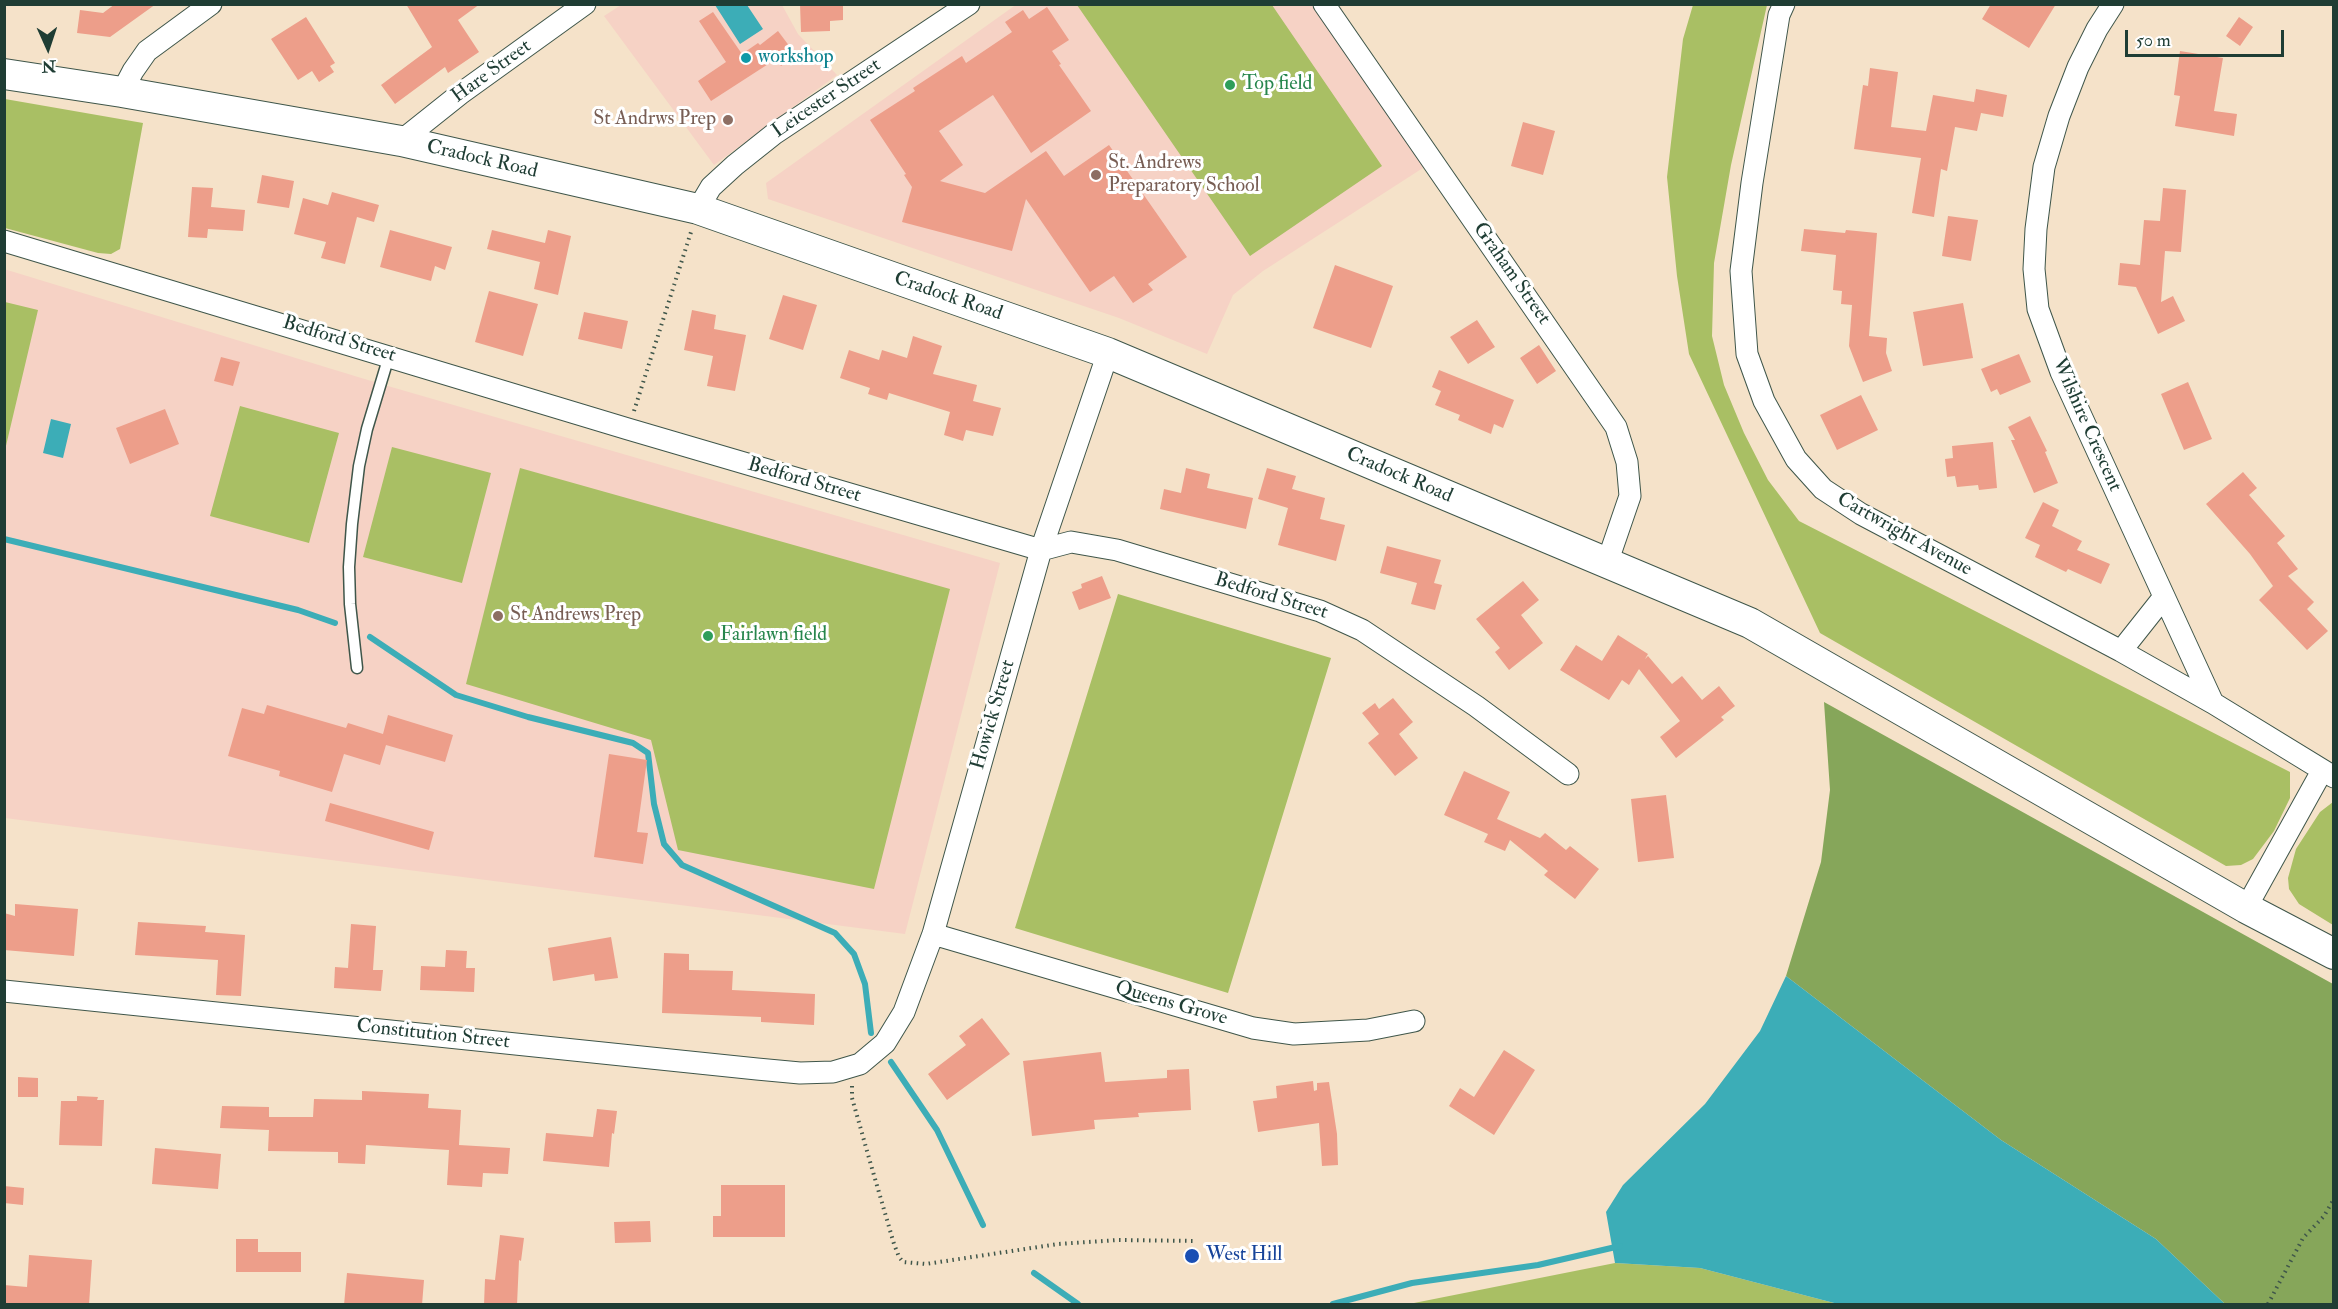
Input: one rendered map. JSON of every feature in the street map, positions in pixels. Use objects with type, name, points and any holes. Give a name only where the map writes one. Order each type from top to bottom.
[{"type":"main road","name":"Cradock Road","points":[[4,74],[122,92],[401,141],[698,209],[1108,353],[1750,623],[2246,908],[2334,954]]},
{"type":"street","points":[[122,92],[147,51],[211,4]]},
{"type":"street","name":"Hare Street","points":[[401,141],[460,94],[585,4]]},
{"type":"street","name":"Leicester Street","points":[[698,209],[711,187],[774,134],[969,4]]},
{"type":"street","name":"Graham Street","points":[[1324,4],[1616,427],[1626,462],[1630,496],[1607,563]]},
{"type":"street","name":"Cartwright Avenue","points":[[1784,4],[1779,15],[1752,183],[1741,271],[1747,354],[1764,401],[1796,459],[1822,489],[1861,514],[2121,651],[2213,703]]},
{"type":"street","name":"Wilshire Crescent","points":[[2113,4],[2097,29],[2078,67],[2059,116],[2044,167],[2036,229],[2034,269],[2038,309],[2061,372],[2213,703]]},
{"type":"street","name":"Bedford Street","points":[[4,241],[628,429],[1041,550],[1071,542],[1117,550],[1320,611],[1362,630],[1476,706],[1568,774]]},
{"type":"street","name":"Howick Street","points":[[856,1066],[885,1043],[904,1012],[933,934],[1041,550],[1108,353]]},
{"type":"street","points":[[2121,651],[2163,598]]},
{"type":"street","points":[[2213,703],[2328,774],[2246,908]]},
{"type":"street","name":"Queens Grove","points":[[933,934],[1253,1028],[1305,1034],[1368,1030],[1414,1021]]},
{"type":"street","name":"Constitution Street","points":[[4,991],[757,1070],[800,1073],[833,1072],[856,1066]]},
{"type":"lane","points":[[357,668],[350,604],[351,524],[363,447],[389,356]]},
{"type":"path","points":[[628,429],[698,209]]},
{"type":"path","points":[[856,1066],[852,1098],[894,1244],[903,1262],[926,1264],[1078,1243],[1118,1240],[1197,1241]]},
{"type":"path","points":[[2268,1305],[2303,1238],[2324,1216],[2334,1199]]},
{"type":"shaded area","name":"St. Andrews Preparatory School","points":[[1017,4],[1316,5],[1426,166],[1263,271],[1233,295],[1207,354],[1119,318],[768,199],[766,183]]},
{"type":"shaded area","name":"St Andrws Prep","points":[[621,5],[782,5],[798,34],[837,75],[714,165],[604,16]]},
{"type":"shaded area","name":"St Andrews Prep","points":[[4,269],[381,384],[1000,563],[905,934],[5,818]]},
{"type":"green space","name":"Top field","points":[[1077,5],[1272,5],[1382,166],[1250,256]]},
{"type":"green space","points":[[1693,5],[1767,5],[1731,165],[1714,263],[1712,336],[1724,385],[1744,433],[1768,480],[1799,521],[2290,772],[2290,798],[2274,831],[2253,859],[2241,865],[2226,866],[1820,633],[1689,354],[1677,276],[1667,177],[1683,39]]},
{"type":"green space","points":[[5,99],[143,123],[120,249],[111,254],[98,253],[5,228]]},
{"type":"green space","points":[[4,302],[38,310],[5,450]]},
{"type":"green space","points":[[240,406],[339,433],[309,543],[210,516]]},
{"type":"green space","points":[[392,447],[491,473],[462,583],[363,557]]},
{"type":"green space","name":"Fairlawn field","points":[[520,468],[950,589],[874,889],[678,850],[651,740],[466,684]]},
{"type":"green space","points":[[1118,594],[1331,658],[1228,993],[1015,928]]},
{"type":"green space","points":[[1824,702],[2333,984],[2333,1304],[2225,1304],[2156,1239],[2001,1140],[1786,976],[1821,862],[1830,790]]},
{"type":"green space","points":[[2333,802],[2333,925],[2299,904],[2289,889],[2288,878],[2296,849],[2320,812]]},
{"type":"green space","points":[[1615,1263],[1700,1268],[1838,1304],[1409,1304]]},
{"type":"water","points":[[715,5],[747,5],[763,29],[740,44]]},
{"type":"water","points":[[51,419],[71,424],[63,458],[43,453]]},
{"type":"water","points":[[1786,976],[2001,1140],[2156,1239],[2225,1304],[1838,1304],[1700,1268],[1615,1263],[1606,1212],[1623,1185],[1705,1104],[1760,1031]]},
{"type":"building","points":[[115,4],[156,4],[110,37],[77,33],[80,10],[103,13]]},
{"type":"building","points":[[406,4],[480,4],[458,20],[479,52],[448,73],[445,67],[395,104],[381,85],[432,47]]},
{"type":"building","points":[[800,4],[843,4],[843,20],[830,21],[830,31],[801,32]]},
{"type":"building","points":[[1991,4],[2056,4],[2029,48],[1982,19]]},
{"type":"building","points":[[1047,7],[1069,40],[1052,51],[1091,111],[1031,153],[993,95],[939,131],[963,165],[940,181],[985,193],[1046,151],[1064,176],[1109,145],[1187,257],[1148,284],[1153,290],[1133,303],[1114,276],[1090,292],[1026,199],[1012,251],[902,222],[912,187],[904,175],[906,174],[870,120],[915,91],[913,88],[962,56],[966,63],[1012,32],[1005,22],[1023,10],[1029,19]]},
{"type":"building","name":"workshop","points":[[713,12],[742,54],[758,43],[760,45],[778,31],[796,55],[781,66],[776,59],[711,101],[698,81],[726,62],[699,21]]},
{"type":"building","points":[[306,17],[335,63],[330,66],[334,72],[319,82],[312,71],[298,80],[271,39]]},
{"type":"building","points":[[2239,17],[2253,27],[2240,46],[2226,36]]},
{"type":"building","points":[[2180,51],[2223,58],[2214,111],[2237,114],[2234,136],[2175,126],[2180,96],[2174,95]]},
{"type":"building","points":[[1870,68],[1898,72],[1891,127],[1926,131],[1933,95],[1974,102],[1976,89],[2007,95],[2003,117],[1981,113],[1977,131],[1955,127],[1947,171],[1941,169],[1934,217],[1912,213],[1921,158],[1854,149],[1863,85],[1868,86]]},
{"type":"building","points":[[1523,122],[1555,131],[1543,175],[1511,166]]},
{"type":"building","points":[[262,175],[294,181],[289,208],[257,203]]},
{"type":"building","points":[[192,187],[213,188],[211,207],[245,210],[243,231],[208,229],[207,238],[188,237]]},
{"type":"building","points":[[2163,188],[2186,190],[2181,252],[2165,251],[2161,302],[2173,296],[2185,321],[2158,334],[2136,287],[2118,285],[2120,263],[2140,265],[2144,220],[2160,221]]},
{"type":"building","points":[[332,192],[379,205],[374,222],[357,217],[345,264],[321,258],[326,242],[294,234],[303,198],[328,205]]},
{"type":"building","points":[[1948,216],[1978,220],[1971,261],[1942,256]]},
{"type":"building","points":[[1804,229],[1877,233],[1869,336],[1887,338],[1886,353],[1892,371],[1863,382],[1849,346],[1852,305],[1841,304],[1842,291],[1833,290],[1836,255],[1801,251]]},
{"type":"building","points":[[390,230],[452,247],[445,270],[435,266],[431,281],[380,267]]},
{"type":"building","points":[[492,230],[545,243],[548,230],[571,236],[558,295],[534,289],[540,262],[487,249]]},
{"type":"building","points":[[1335,265],[1393,286],[1371,348],[1313,328]]},
{"type":"building","points":[[489,291],[538,304],[523,356],[475,342]]},
{"type":"building","points":[[783,295],[817,305],[803,350],[769,339]]},
{"type":"building","points":[[1963,303],[1973,358],[1923,366],[1913,312]]},
{"type":"building","points":[[692,310],[716,315],[714,329],[746,335],[735,391],[707,386],[713,356],[684,350]]},
{"type":"building","points":[[584,312],[628,321],[622,349],[578,339]]},
{"type":"building","points":[[1477,320],[1495,347],[1468,364],[1450,337]]},
{"type":"building","points":[[913,336],[942,346],[933,374],[977,385],[973,401],[1001,408],[993,436],[966,430],[963,441],[944,435],[950,412],[889,393],[887,400],[868,394],[870,388],[840,378],[849,350],[879,360],[882,350],[907,358]]},
{"type":"building","points":[[1539,345],[1556,371],[1537,384],[1520,358]]},
{"type":"building","points":[[2019,354],[2031,382],[2000,395],[1997,389],[1991,392],[1981,369]]},
{"type":"building","points":[[221,357],[240,362],[233,386],[214,381]]},
{"type":"building","points":[[1439,370],[1514,400],[1503,428],[1494,424],[1491,434],[1458,420],[1460,415],[1435,405],[1441,391],[1432,387]]},
{"type":"building","points":[[2188,382],[2212,439],[2184,450],[2161,394]]},
{"type":"building","points":[[1861,395],[1878,430],[1837,450],[1820,415]]},
{"type":"building","points":[[165,409],[179,444],[130,464],[116,428]]},
{"type":"building","points":[[2030,416],[2047,451],[2045,452],[2058,483],[2034,493],[2011,440],[2015,440],[2008,427]]},
{"type":"building","points":[[1993,442],[1997,488],[1979,490],[1978,485],[1957,487],[1955,476],[1947,477],[1945,459],[1953,458],[1952,446]]},
{"type":"building","points":[[1186,468],[1210,474],[1207,488],[1253,498],[1246,529],[1160,509],[1164,489],[1181,493]]},
{"type":"building","points":[[1267,468],[1296,476],[1292,489],[1325,498],[1320,519],[1345,525],[1336,561],[1278,545],[1288,508],[1258,499]]},
{"type":"building","points":[[2243,472],[2257,488],[2249,495],[2285,536],[2277,543],[2298,569],[2288,576],[2314,602],[2307,609],[2328,631],[2307,650],[2259,600],[2273,586],[2250,554],[2206,504]]},
{"type":"building","points":[[2043,502],[2059,510],[2052,526],[2082,541],[2077,550],[2110,564],[2101,584],[2068,569],[2066,572],[2035,557],[2040,545],[2025,538]]},
{"type":"building","points":[[1387,546],[1441,560],[1434,583],[1442,585],[1435,610],[1411,604],[1417,583],[1380,573]]},
{"type":"building","points":[[1102,576],[1111,598],[1079,610],[1072,592],[1082,588],[1081,584]]},
{"type":"building","points":[[1523,581],[1539,600],[1521,615],[1543,643],[1509,670],[1495,652],[1500,648],[1476,619]]},
{"type":"building","points":[[1618,635],[1648,654],[1645,659],[1648,656],[1672,684],[1682,676],[1702,700],[1719,686],[1735,706],[1721,717],[1724,720],[1676,758],[1660,737],[1680,721],[1639,669],[1629,685],[1622,680],[1609,700],[1560,670],[1576,645],[1602,661]]},
{"type":"building","points":[[1393,698],[1413,722],[1399,734],[1418,758],[1395,776],[1368,743],[1379,734],[1362,713],[1375,703],[1379,709]]},
{"type":"building","points":[[267,705],[346,728],[348,723],[383,734],[388,715],[453,735],[445,762],[386,745],[380,765],[344,754],[332,792],[279,776],[280,771],[228,756],[242,708],[264,714]]},
{"type":"building","points":[[609,754],[647,760],[637,832],[648,833],[643,864],[594,857]]},
{"type":"building","points":[[1464,771],[1510,792],[1497,819],[1540,838],[1545,833],[1566,850],[1570,846],[1599,869],[1575,899],[1544,875],[1548,871],[1510,840],[1505,851],[1484,842],[1488,834],[1444,815]]},
{"type":"building","points":[[1666,795],[1674,858],[1638,862],[1631,799]]},
{"type":"building","points":[[330,803],[434,832],[429,850],[325,821]]},
{"type":"building","points":[[15,904],[78,909],[74,956],[4,950],[4,913],[15,916]]},
{"type":"building","points":[[138,922],[206,926],[205,932],[245,935],[241,996],[216,995],[218,960],[135,955]]},
{"type":"building","points":[[351,924],[376,926],[373,970],[383,970],[381,991],[334,988],[335,967],[348,968]]},
{"type":"building","points":[[611,937],[618,978],[595,981],[594,974],[553,981],[548,948]]},
{"type":"building","points":[[446,950],[467,951],[466,968],[475,968],[474,992],[420,990],[421,966],[445,967]]},
{"type":"building","points":[[664,953],[689,954],[689,970],[733,971],[732,990],[815,994],[814,1025],[761,1022],[761,1017],[662,1013]]},
{"type":"building","points":[[982,1018],[1010,1054],[947,1100],[928,1074],[966,1045],[959,1036]]},
{"type":"building","points":[[1504,1050],[1535,1070],[1494,1135],[1449,1106],[1460,1088],[1474,1097]]},
{"type":"building","points":[[1101,1052],[1105,1082],[1167,1078],[1167,1070],[1189,1069],[1191,1110],[1138,1113],[1139,1117],[1094,1120],[1095,1129],[1032,1136],[1023,1061]]},
{"type":"building","points":[[18,1077],[38,1078],[38,1097],[18,1097]]},
{"type":"building","points":[[1313,1081],[1314,1091],[1317,1090],[1317,1083],[1329,1082],[1337,1134],[1338,1165],[1322,1166],[1319,1123],[1258,1132],[1253,1101],[1277,1098],[1276,1086]]},
{"type":"building","points":[[362,1091],[429,1094],[428,1108],[461,1110],[459,1145],[510,1148],[508,1174],[483,1173],[482,1187],[447,1185],[449,1150],[366,1145],[365,1164],[338,1163],[338,1152],[268,1151],[269,1130],[220,1128],[222,1106],[269,1107],[269,1117],[313,1117],[314,1099],[362,1100]]},
{"type":"building","points":[[77,1096],[98,1097],[97,1100],[104,1100],[102,1146],[59,1145],[61,1101],[77,1101]]},
{"type":"building","points":[[597,1109],[617,1111],[614,1134],[612,1133],[609,1167],[543,1161],[546,1133],[593,1137]]},
{"type":"building","points":[[155,1148],[221,1154],[218,1189],[152,1184]]},
{"type":"building","points":[[721,1185],[785,1185],[785,1237],[713,1237],[713,1216],[721,1216]]},
{"type":"building","points":[[4,1186],[24,1188],[23,1205],[4,1203]]},
{"type":"building","points":[[650,1221],[651,1242],[615,1243],[614,1222]]},
{"type":"building","points":[[500,1235],[524,1238],[521,1261],[519,1260],[517,1305],[484,1305],[485,1279],[495,1280]]},
{"type":"building","points":[[236,1239],[258,1239],[258,1252],[301,1252],[301,1272],[236,1272]]},
{"type":"building","points":[[29,1255],[92,1260],[89,1305],[4,1305],[4,1285],[27,1287]]},
{"type":"building","points":[[347,1273],[424,1280],[422,1305],[344,1305]]},
{"type":"waterway","points":[[4,539],[298,610],[335,623]]},
{"type":"waterway","points":[[370,637],[456,695],[528,717],[633,743],[648,753],[654,804],[664,844],[682,865],[835,933],[854,954],[865,984],[871,1033]]},
{"type":"waterway","points":[[891,1062],[937,1130],[983,1225]]},
{"type":"waterway","points":[[1333,1304],[1412,1283],[1538,1265],[1620,1246]]},
{"type":"waterway","points":[[1034,1273],[1078,1304]]},
{"type":"place","name":"workshop","points":[[746,58]]},
{"type":"place","name":"Top field","points":[[1230,85]]},
{"type":"place","name":"St Andrws Prep","points":[[728,120]]},
{"type":"place","name":"St. Andrews Preparatory School","points":[[1096,175]]},
{"type":"place","name":"St Andrews Prep","points":[[498,616]]},
{"type":"place","name":"Fairlawn field","points":[[708,636]]},
{"type":"place","name":"West Hill","points":[[1192,1256]]}]
